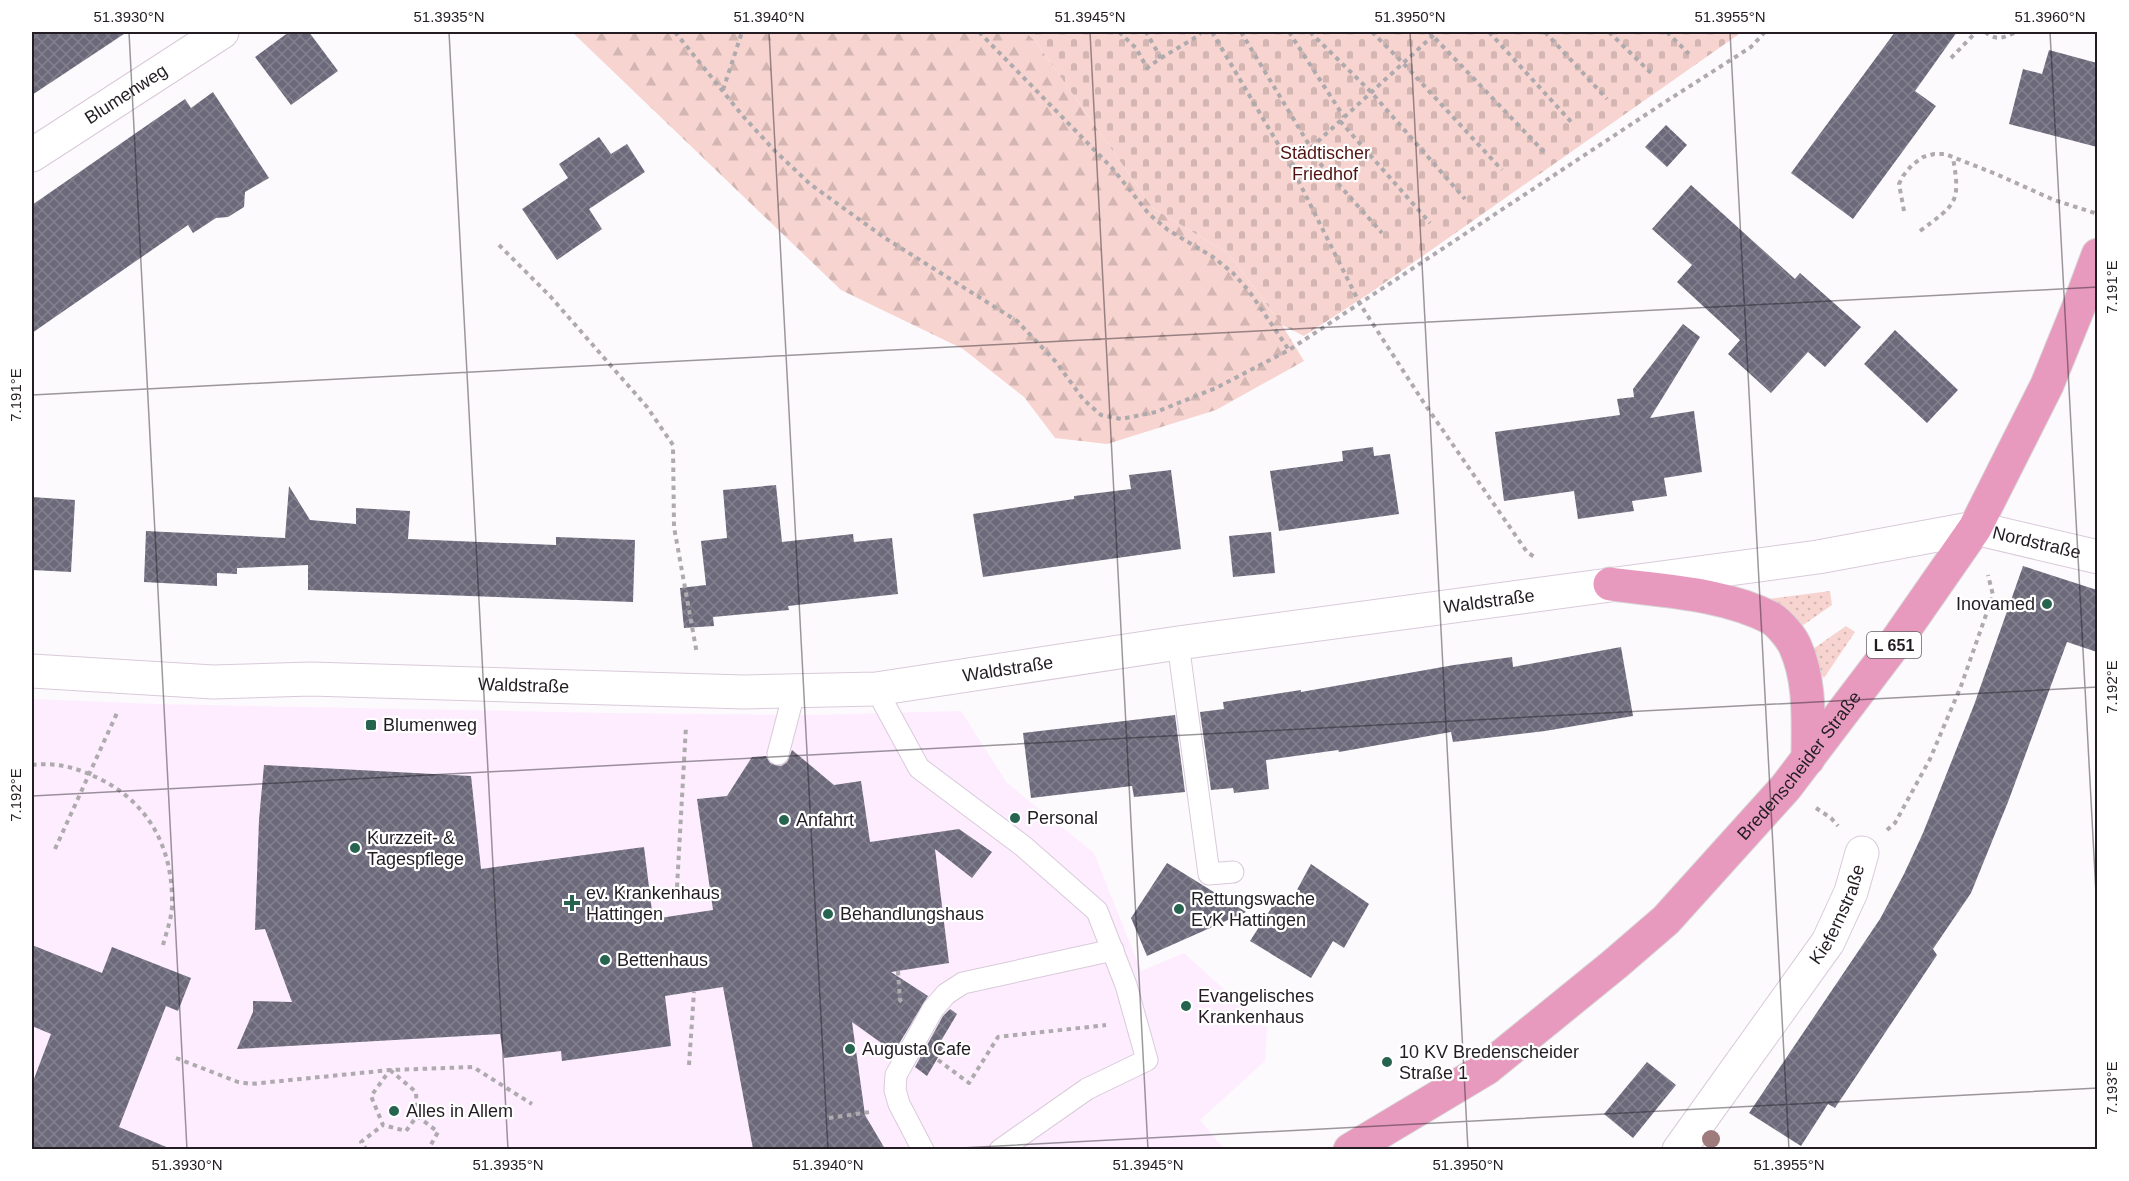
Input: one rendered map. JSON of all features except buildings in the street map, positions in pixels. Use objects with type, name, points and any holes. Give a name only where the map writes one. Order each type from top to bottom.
[{"type":"main road","name":"Bredenscheider Straße","points":[[1350,1149],[1487,1068],[1615,964],[1666,920],[1786,787],[1893,646],[1975,528],[2043,395],[2097,255]]},
{"type":"main road","points":[[1594,586],[1707,597],[1773,619],[1794,643],[1802,663],[1808,705],[1808,759]]},
{"type":"street","name":"Blumenweg","points":[[32,155],[222,32]]},
{"type":"street","name":"Waldstraße","points":[[32,671],[213,682],[311,680],[744,692],[795,689],[876,689],[1178,643],[1835,554],[1975,528]]},
{"type":"street","name":"Nordstraße","points":[[1975,528],[2097,557]]},
{"type":"street","name":"Kiefernstraße","points":[[1679,1149],[1828,942],[1851,892],[1862,854]]},
{"type":"lane","points":[[1178,643],[1209,874],[1233,872]]},
{"type":"lane","points":[[778,754],[795,689]]},
{"type":"lane","points":[[876,689],[919,768],[1023,846],[1097,911],[1126,985],[1147,1060],[1087,1089],[1000,1149]]},
{"type":"lane","points":[[923,1149],[899,1104],[895,1090],[896,1075],[933,1009],[946,994],[963,983],[1113,950]]},
{"type":"path","points":[[675,32],[774,150],[810,184],[885,238],[1017,321],[1056,362],[1083,399],[1101,414],[1121,419],[1156,412],[1216,388],[1289,350],[1751,47],[1765,32]]},
{"type":"path","points":[[723,90],[742,32]]},
{"type":"path","points":[[979,32],[1112,168],[1149,214],[1168,230],[1213,257],[1233,273],[1249,291],[1289,350]]},
{"type":"path","points":[[1119,32],[1136,48],[1147,68],[1202,32]]},
{"type":"path","points":[[1146,32],[1161,58]]},
{"type":"path","points":[[1212,32],[1291,166],[1360,304],[1424,403],[1527,552],[1594,586]]},
{"type":"path","points":[[1241,32],[1310,149],[1382,233]]},
{"type":"path","points":[[1289,32],[1344,117]]},
{"type":"path","points":[[1310,32],[1371,92],[1465,199]]},
{"type":"path","points":[[1372,32],[1502,170]]},
{"type":"path","points":[[1291,166],[1403,63],[1431,33],[1437,32]]},
{"type":"path","points":[[1489,32],[1574,125]]},
{"type":"path","points":[[1545,32],[1607,99]]},
{"type":"path","points":[[1609,32],[1652,74]]},
{"type":"path","points":[[1667,32],[1689,54]]},
{"type":"path","points":[[1951,58],[1976,32]]},
{"type":"path","points":[[1985,32],[1993,38],[2017,32]]},
{"type":"path","points":[[1431,33],[1544,152]]},
{"type":"path","points":[[1340,121],[1430,223]]},
{"type":"path","points":[[1904,211],[1899,184],[1912,165],[1923,157],[1945,154],[2054,200],[2097,214]]},
{"type":"path","points":[[1920,231],[1940,216],[1954,201],[1957,194],[1957,181],[1953,158]]},
{"type":"path","points":[[499,245],[550,296],[647,407],[673,445],[674,527],[696,690],[677,887]]},
{"type":"path","name":"Kiefernstraße","points":[[1862,854],[1894,823],[1930,759],[1961,686],[1993,595],[1975,528]]},
{"type":"path","points":[[55,849],[109,731]]},
{"type":"path","points":[[32,765],[62,765],[89,774],[112,785],[131,799],[147,816],[160,837],[167,859],[172,901],[163,945]]},
{"type":"path","points":[[1786,787],[1831,818],[1862,854]]},
{"type":"path","points":[[689,1065],[694,992]]},
{"type":"path","points":[[951,1069],[969,1083],[998,1037],[1094,1026]]},
{"type":"path","points":[[176,1058],[238,1082],[251,1084],[331,1078],[390,1070],[473,1067],[532,1104]]},
{"type":"path","points":[[383,1125],[406,1131],[417,1116],[416,1092],[390,1070]]},
{"type":"path","points":[[383,1125],[371,1096],[390,1070]]},
{"type":"path","points":[[829,1118],[871,1111]]},
{"type":"path","points":[[417,1116],[438,1132],[428,1149]]},
{"type":"path","points":[[367,1149],[361,1142],[383,1125]]},
{"type":"shaded area","name":"ev. Krankenhaus Hattingen","points":[[32,699],[156,704],[606,713],[807,715],[961,711],[1007,783],[1094,853],[1141,971],[1184,953],[1267,1028],[1265,1061],[1200,1120],[1224,1149],[32,1150]]},
{"type":"green space","points":[[572,32],[1026,32],[1036,42],[1153,208],[1229,254],[1282,325],[1304,361],[1216,410],[1107,444],[1055,438],[1024,397],[963,349],[841,290]]},
{"type":"green space","name":"Städtischer Friedhof","points":[[1026,32],[1742,32],[1370,293],[1304,336],[1282,325],[1229,254],[1153,208],[1036,42]]},
{"type":"green space","points":[[1830,591],[1832,605],[1799,628],[1768,599]]},
{"type":"green space","points":[[1846,626],[1855,632],[1824,678],[1820,674],[1813,649]]},
{"type":"place","name":"Inovamed","points":[[2047,604]]},
{"type":"place","name":"Blumenweg","points":[[371,725]]},
{"type":"place","name":"Personal","points":[[1015,818]]},
{"type":"place","name":"Anfahrt","points":[[784,820]]},
{"type":"place","name":"Kurzzeit- & Tagespflege","points":[[355,848]]},
{"type":"place","name":"ev. Krankenhaus Hattingen","points":[[572,903]]},
{"type":"place","name":"Rettungswache EvK Hattingen","points":[[1179,909]]},
{"type":"place","name":"Behandlungshaus","points":[[828,914]]},
{"type":"place","name":"Bettenhaus","points":[[605,960]]},
{"type":"place","name":"Evangelisches Krankenhaus","points":[[1186,1006]]},
{"type":"place","name":"Augusta Cafe","points":[[850,1049]]},
{"type":"place","name":"10 KV Bredenscheider Straße 1","points":[[1387,1062]]},
{"type":"place","name":"Alles in Allem","points":[[394,1111]]}]
